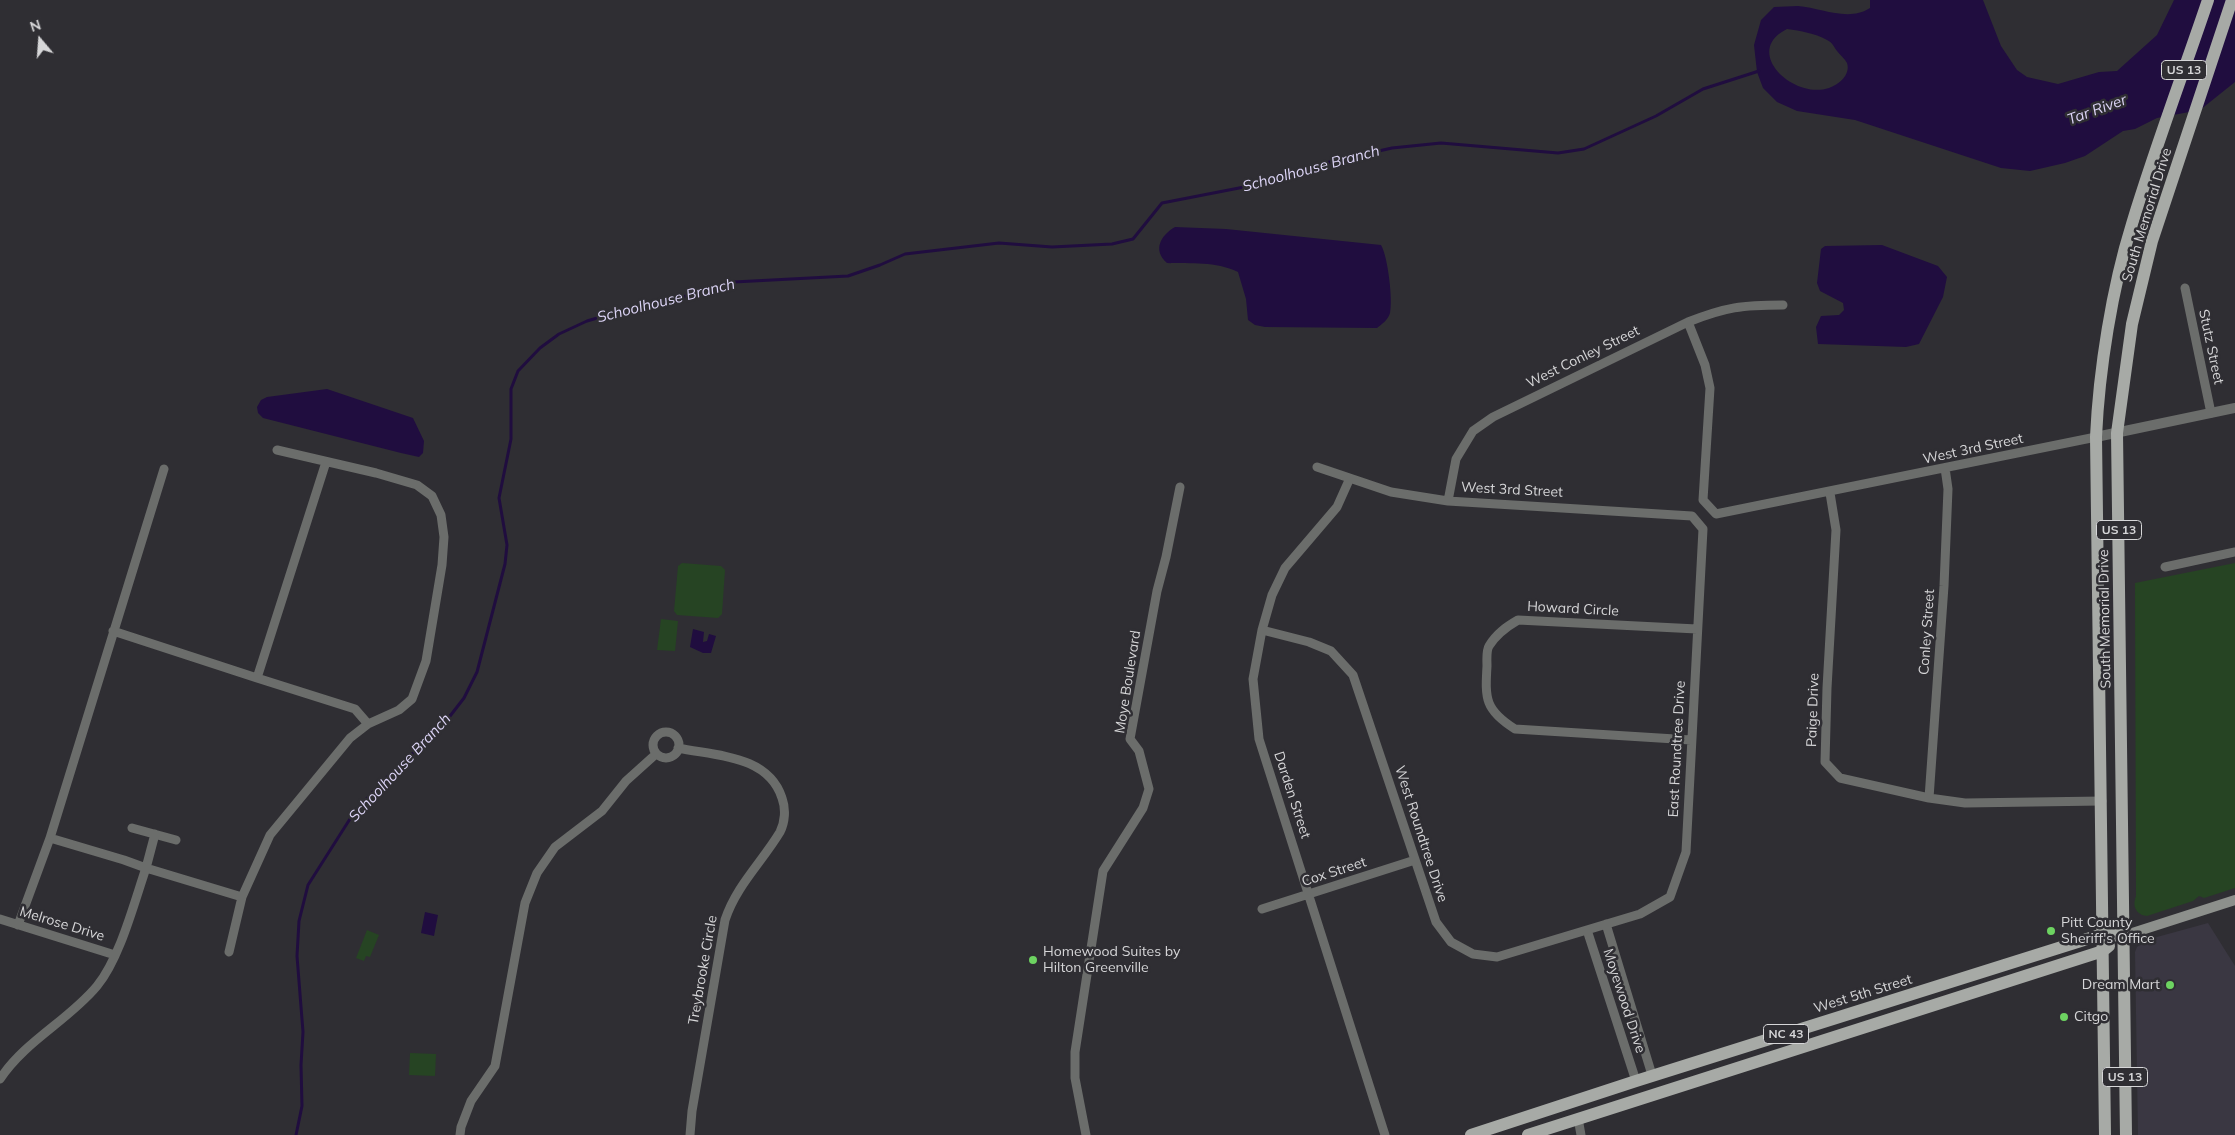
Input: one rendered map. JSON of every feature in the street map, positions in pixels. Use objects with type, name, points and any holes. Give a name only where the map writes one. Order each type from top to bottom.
[{"type":"main road","name":"South Memorial Drive","points":[[2106,1135],[2097,408],[2116,294],[2131,225],[2208,0]]},
{"type":"main road","name":"South Memorial Drive","points":[[2126,1135],[2117,433],[2132,324],[2152,241],[2232,0]]},
{"type":"main road","name":"West 5th Street","points":[[1527,1135],[2103,951],[2123,936],[2235,900]]},
{"type":"main road","name":"West 5th Street","points":[[1470,1135],[1636,1080],[2103,934],[2123,936]]},
{"type":"main road","points":[[1527,1135],[1552,1120],[1649,1087],[1653,1082],[1652,1075]]},
{"type":"main road","points":[[1495,1135],[1538,1114]]},
{"type":"street","name":"Stutz Street","points":[[2185,288],[2210,413]]},
{"type":"street","name":"West Conley Street","points":[[1448,501],[1456,458],[1473,431],[1493,417],[1688,322],[1719,309],[1741,305],[1783,305]]},
{"type":"street","name":"West 3rd Street","points":[[1688,322],[1705,365],[1710,388],[1703,500],[1716,514],[1830,493],[2235,408]]},
{"type":"street","points":[[228,952],[242,897],[270,835],[350,738],[368,724],[399,710],[412,699],[426,661],[442,565],[444,537],[442,522],[432,496],[417,486],[376,473],[277,450]]},
{"type":"street","points":[[257,678],[326,462]]},
{"type":"street","name":"West 3rd Street","points":[[1316,467],[1391,492],[1448,501],[1691,514],[1703,530]]},
{"type":"street","name":"Conley Street","points":[[1929,798],[1944,586],[1948,489],[1945,468]]},
{"type":"street","points":[[18,925],[50,838],[164,469]]},
{"type":"street","name":"Darden Street","points":[[1350,478],[1337,507],[1285,568],[1272,595],[1262,630],[1253,679],[1259,739],[1310,894],[1385,1135]]},
{"type":"street","name":"Moye Boulevard","points":[[1086,1135],[1075,1078],[1074,1052],[1078,1018],[1103,871],[1143,808],[1149,789],[1138,751],[1130,739],[1157,591],[1180,487]]},
{"type":"street","name":"Paige Drive","points":[[1830,493],[1836,530],[1827,688],[1825,762],[1840,778],[1929,798],[1966,803],[2102,801]]},
{"type":"street","name":"East Roundtree Drive","points":[[1606,924],[1640,914],[1670,897],[1686,852],[1690,740],[1703,530]]},
{"type":"street","points":[[2164,567],[2235,552]]},
{"type":"street","name":"Howard Circle","points":[[1690,740],[1515,729],[1497,718],[1489,704],[1486,688],[1488,648],[1501,630],[1518,620],[1697,629]]},
{"type":"street","name":"West Roundtree Drive","points":[[1262,630],[1309,642],[1331,651],[1353,675],[1436,922],[1451,942],[1473,954],[1497,957],[1606,924]]},
{"type":"street","points":[[113,632],[355,709],[368,724]]},
{"type":"street","points":[[665,733],[675,737],[678,748],[670,757],[663,758],[656,754],[653,746],[655,739],[665,733]]},
{"type":"street","name":"Treybrooke Circle","points":[[678,748],[740,760],[762,769],[777,787],[785,809],[781,830],[731,902],[725,920],[692,1111],[690,1135]]},
{"type":"street","points":[[460,1135],[461,1127],[471,1102],[495,1066],[525,903],[537,873],[555,847],[602,811],[626,781],[656,754]]},
{"type":"street","points":[[132,828],[176,840]]},
{"type":"street","points":[[0,1079],[26,1050],[73,1011],[98,984],[115,955],[146,868],[155,834]]},
{"type":"street","points":[[50,838],[242,897]]},
{"type":"street","name":"Cox Street","points":[[1262,909],[1415,860]]},
{"type":"street","name":"Melrose Drive","points":[[0,919],[115,955]]},
{"type":"street","name":"Moyewood Drive","points":[[1606,924],[1652,1075]]},
{"type":"street","name":"Moyewood Drive","points":[[1587,930],[1636,1080]]},
{"type":"street","points":[[1578,1118],[1581,1135]]},
{"type":"shaded area","points":[[2208,923],[2235,966],[2235,1135],[2138,1135],[2135,952],[2137,947],[2146,940]]},
{"type":"green space","points":[[682,563],[721,566],[725,570],[722,614],[718,618],[677,615],[674,611],[678,566]]},
{"type":"green space","points":[[2235,563],[2235,888],[2204,898],[2199,896],[2193,901],[2147,916],[2142,915],[2137,911],[2134,904],[2136,896],[2135,583]]},
{"type":"green space","points":[[661,619],[678,621],[675,651],[657,650]]},
{"type":"green space","points":[[367,930],[379,935],[370,957],[366,956],[364,961],[356,958]]},
{"type":"green space","points":[[410,1053],[436,1054],[435,1076],[409,1075]]},
{"type":"water","name":"Tar River","points":[[1870,0],[1983,0],[2001,46],[2017,70],[2027,77],[2058,84],[2099,72],[2117,71],[2157,35],[2174,0],[2235,0],[2235,82],[2200,110],[2157,118],[2135,129],[2123,131],[2085,156],[2030,171],[2001,168],[1855,120],[1797,111],[1777,102],[1763,88],[1757,72],[1754,45],[1761,20],[1774,7],[1798,6],[1844,14],[1862,12],[1870,8]],"holes":[[[1787,29],[1812,34],[1830,42],[1847,63],[1847,72],[1843,79],[1829,88],[1815,90],[1801,87],[1788,80],[1778,71],[1771,60],[1770,49],[1774,38]]]},
{"type":"water","points":[[1175,227],[1226,229],[1381,245],[1386,259],[1389,279],[1390,313],[1385,322],[1377,328],[1265,327],[1255,325],[1248,320],[1246,299],[1238,272],[1221,266],[1167,263],[1162,258],[1159,248],[1162,238]]},
{"type":"water","points":[[1882,245],[1938,266],[1947,277],[1943,297],[1919,344],[1906,347],[1818,344],[1816,327],[1821,316],[1839,315],[1844,310],[1843,303],[1820,291],[1817,283],[1821,249],[1825,246]]},
{"type":"water","points":[[327,389],[413,418],[424,441],[423,453],[419,457],[401,453],[263,418],[258,413],[257,407],[261,400],[267,397]]},
{"type":"water","points":[[693,629],[704,632],[703,642],[707,641],[709,634],[716,636],[711,653],[703,653],[690,647]]},
{"type":"water","points":[[425,912],[438,915],[434,936],[421,933]]},
{"type":"waterway","name":"Schoolhouse Branch","points":[[296,1135],[302,1106],[301,1065],[303,1032],[297,956],[299,921],[308,885],[355,811],[394,770],[440,729],[464,698],[477,672],[505,564],[507,545],[499,498],[511,439],[511,389],[518,371],[540,348],[559,334],[587,321],[652,302],[692,295],[734,282],[848,276],[905,254],[999,243],[1052,247],[1112,244],[1133,239],[1162,203],[1275,181],[1321,164],[1392,148],[1441,143],[1558,153],[1584,149],[1656,116],[1703,89],[1759,71]]},
{"type":"place","name":"Pitt County Sheriff's Office","points":[[2051,931]]},
{"type":"place","name":"Homewood Suites by Hilton Greenville","points":[[1033,960]]},
{"type":"place","name":"Dream Mart","points":[[2170,985]]},
{"type":"place","name":"Citgo","points":[[2064,1017]]}]
